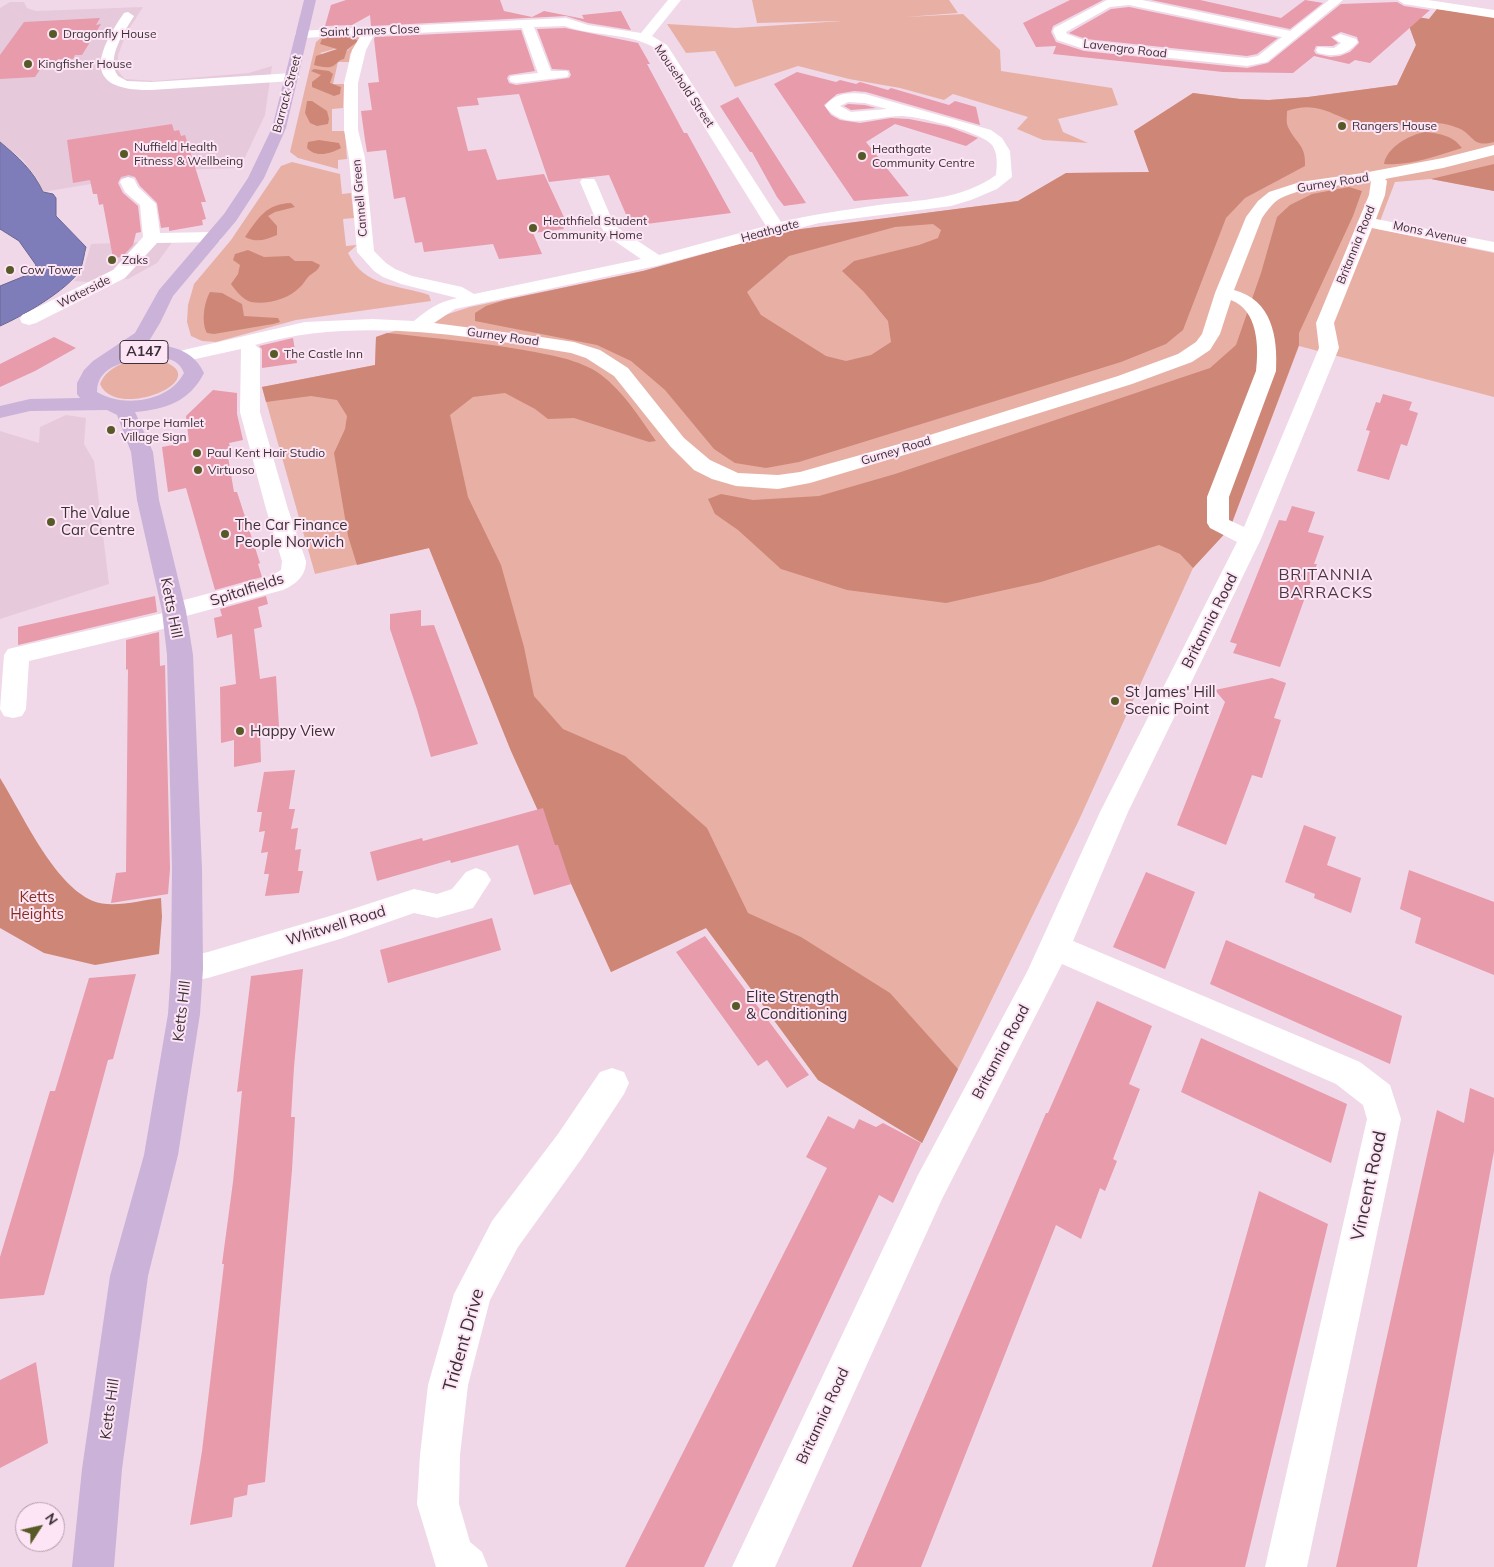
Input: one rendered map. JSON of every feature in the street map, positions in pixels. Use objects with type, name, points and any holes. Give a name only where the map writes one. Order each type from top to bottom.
[{"type":"main road","name":"Barrack Street","points":[[95,370],[142,337],[165,294],[180,279],[230,217],[259,172],[277,133],[293,77],[310,0]]},
{"type":"main road","name":"Barrack Street","points":[[178,355],[164,338],[172,299],[180,279]]},
{"type":"main road","name":"A147","points":[[0,412],[30,405],[131,406],[147,404],[172,396],[191,379],[191,363],[178,355],[149,351],[131,354],[95,370],[30,405]]},
{"type":"main road","points":[[95,370],[85,386],[87,394],[111,405]]},
{"type":"main road","points":[[142,452],[161,413],[191,379]]},
{"type":"main road","name":"Ketts Hill","points":[[93,1567],[102,1469],[129,1276],[161,1155],[184,1014],[187,969],[187,869],[181,664],[175,615],[148,500],[142,452],[124,410],[111,405]]},
{"type":"street","points":[[644,38],[675,0]]},
{"type":"street","name":"Lavengro Road","points":[[1314,32],[1293,38],[1152,4],[1112,1],[1065,26],[1059,31],[1059,34],[1084,45],[1247,62],[1262,59],[1293,38],[1337,0]]},
{"type":"street","points":[[1404,0],[1494,14]]},
{"type":"street","points":[[128,16],[111,43],[107,63],[109,74],[114,80],[132,86],[293,77]]},
{"type":"street","name":"Saint James Close","points":[[302,34],[437,31],[526,25],[567,17]]},
{"type":"street","name":"Mousehold Street","points":[[567,17],[580,26],[644,38],[655,42],[665,53],[776,228]]},
{"type":"street","points":[[526,25],[546,76]]},
{"type":"street","name":"Cannell Green","points":[[370,31],[359,50],[351,83],[351,130],[357,158],[366,252],[380,267],[389,272],[407,280],[456,291],[463,294],[469,300]]},
{"type":"street","points":[[1323,50],[1338,52],[1352,42],[1340,38]]},
{"type":"street","points":[[516,79],[562,74]]},
{"type":"street","points":[[203,83],[293,77]]},
{"type":"street","name":"Heathgate","points":[[419,326],[442,307],[469,300],[656,261],[776,228],[843,214],[960,199],[983,192],[1004,177],[1005,167],[1002,149],[997,140],[986,133],[917,113]]},
{"type":"street","name":"Gurney Road","points":[[178,355],[205,354],[243,346],[276,333],[306,328],[358,324],[419,326],[574,348],[593,354],[621,372],[677,442],[702,465],[736,479],[778,482],[802,478],[851,465],[1169,365],[1185,358],[1203,346],[1211,334],[1224,293],[1254,217],[1264,204],[1275,195],[1287,191],[1443,163],[1494,150]]},
{"type":"street","name":"Britannia Road","points":[[753,1567],[930,1187],[1055,947],[1114,812],[1250,539],[1329,348],[1325,323],[1377,195],[1379,181],[1375,176]]},
{"type":"street","points":[[128,182],[131,189],[148,204],[152,238],[214,236]]},
{"type":"street","points":[[588,182],[602,215],[612,231],[656,261]]},
{"type":"street","name":"Mons Avenue","points":[[1366,222],[1494,246]]},
{"type":"street","name":"Waterside","points":[[29,319],[119,274],[152,238]]},
{"type":"street","points":[[1224,293],[1244,300],[1255,312],[1265,332],[1268,350],[1266,371],[1218,497],[1218,523],[1250,539]]},
{"type":"street","name":"Gurney Road","points":[[191,379],[243,346]]},
{"type":"street","name":"Spitalfields","points":[[9,656],[175,615],[289,578],[294,569],[294,560],[277,509],[241,376],[243,346]]},
{"type":"street","points":[[9,656],[13,709]]},
{"type":"street","name":"Whitwell Road","points":[[187,969],[208,965],[340,926],[414,901],[437,906],[462,899],[476,880]]},
{"type":"street","name":"Vincent Road","points":[[1055,947],[1348,1073],[1378,1096],[1384,1119],[1286,1567]]},
{"type":"street","name":"Trident Drive","points":[[467,1567],[452,1555],[438,1504],[440,1455],[448,1385],[473,1294],[504,1234],[570,1146],[612,1083]]},
{"type":"shaded area","points":[[752,0],[949,0],[958,13],[906,17],[963,14],[1000,50],[1001,71],[1112,88],[1118,105],[1058,119],[1063,132],[1088,143],[1043,140],[1017,129],[1028,117],[953,94],[944,100],[900,88],[849,79],[798,66],[735,87],[715,51],[686,53],[667,24],[736,28],[842,21],[757,23]]},
{"type":"shaded area","points":[[10,2],[24,2],[27,8],[36,11],[143,7],[127,32],[118,55],[118,71],[125,79],[154,81],[249,73],[272,66],[265,115],[240,168],[175,170],[43,192],[38,180],[23,160],[0,142],[0,8]]},
{"type":"shaded area","points":[[1437,9],[1494,17],[1494,191],[1431,179],[1395,182],[1377,229],[1494,253],[1494,397],[1299,346],[1230,528],[1193,568],[1079,820],[922,1143],[818,1080],[706,928],[611,972],[511,751],[429,548],[315,574],[262,387],[375,365],[376,337],[470,307],[643,271],[786,231],[1018,201],[1066,173],[1149,172],[1134,131],[1193,93],[1240,99],[1269,100],[1308,97],[1397,85],[1416,45],[1405,15],[1429,19]]},
{"type":"shaded area","points":[[354,35],[360,38],[360,41],[350,54],[349,62],[338,62],[333,84],[344,84],[343,108],[332,109],[332,131],[345,131],[347,159],[338,160],[338,169],[298,158],[290,152],[316,42],[322,37]],"holes":[[[353,45],[336,62],[320,53],[338,48],[330,46]]]},
{"type":"shaded area","points":[[0,142],[30,170],[43,192],[53,194],[56,198],[56,216],[86,247],[80,270],[74,278],[31,310],[0,326],[0,286],[32,273],[36,265],[19,241],[0,229]]},
{"type":"shaded area","points":[[292,162],[340,174],[342,194],[351,193],[354,218],[343,219],[346,246],[357,245],[348,253],[363,273],[383,283],[429,295],[431,301],[296,320],[216,342],[202,341],[191,336],[187,322],[188,305],[194,284],[231,240],[281,166]]},
{"type":"shaded area","points":[[173,241],[157,263],[128,279],[88,282],[74,281],[83,271],[91,244]]},
{"type":"shaded area","points":[[155,359],[173,367],[178,376],[173,385],[160,392],[143,398],[125,399],[110,395],[100,384],[109,371],[123,363]]},
{"type":"shaded area","name":"The Value Car Centre","points":[[66,415],[86,418],[84,444],[94,461],[109,584],[0,619],[0,431],[39,443],[40,427]]},
{"type":"green space","points":[[1437,9],[1494,17],[1494,142],[1477,142],[1458,128],[1436,123],[1371,126],[1359,124],[1330,112],[1310,107],[1287,111],[1287,125],[1302,148],[1305,166],[1245,198],[1226,218],[1183,330],[1166,344],[1121,362],[799,462],[766,468],[735,463],[714,449],[665,390],[631,361],[597,345],[475,321],[475,313],[486,306],[505,300],[643,271],[786,231],[1018,201],[1066,173],[1149,172],[1134,131],[1193,93],[1240,99],[1269,100],[1308,97],[1397,85],[1416,45],[1405,15],[1429,19]],"holes":[[[933,224],[941,230],[938,238],[919,245],[854,261],[842,271],[864,292],[888,321],[891,342],[871,355],[846,361],[826,356],[761,315],[747,292],[789,256],[895,227]]]},
{"type":"green space","points":[[333,36],[350,36],[358,41],[347,50],[344,59],[333,66],[314,65],[316,56],[337,49],[320,44],[322,39]]},
{"type":"green space","points":[[314,69],[329,71],[333,74],[330,83],[341,87],[340,94],[334,96],[312,87],[312,82],[321,75],[311,71]]},
{"type":"green space","points":[[307,101],[312,101],[327,111],[328,124],[317,126],[310,123],[305,113]]},
{"type":"green space","points":[[1425,132],[1450,138],[1462,148],[1414,162],[1384,164],[1389,152],[1394,147],[1412,136]]},
{"type":"green space","points":[[319,140],[339,143],[341,148],[319,154],[307,148],[308,142]]},
{"type":"green space","points":[[1494,164],[1494,191],[1431,179]]},
{"type":"green space","points":[[1349,187],[1362,191],[1353,216],[1299,333],[1299,345],[1230,528],[1193,568],[1180,554],[1159,545],[1041,582],[946,603],[847,590],[781,569],[738,530],[715,514],[708,499],[721,494],[753,500],[819,496],[895,474],[1210,368],[1236,345],[1261,273],[1277,217],[1290,205],[1312,194]]},
{"type":"green space","points":[[291,203],[295,207],[275,212],[268,216],[277,226],[277,235],[261,240],[245,237],[259,218],[269,209]]},
{"type":"green space","points":[[248,250],[264,257],[289,256],[295,261],[312,261],[320,265],[300,287],[289,295],[270,302],[251,302],[242,297],[231,284],[238,274],[240,265],[233,260],[235,254]]},
{"type":"green space","points":[[210,292],[222,293],[242,304],[244,316],[278,318],[280,322],[214,334],[207,333],[204,324],[204,312]]},
{"type":"green space","points":[[387,333],[507,347],[553,356],[583,365],[609,381],[631,405],[656,441],[649,442],[574,418],[548,419],[535,409],[505,393],[473,397],[450,415],[468,497],[501,565],[524,647],[534,696],[563,729],[625,756],[707,828],[748,913],[801,937],[890,993],[958,1069],[922,1143],[818,1080],[706,928],[611,972],[511,751],[429,548],[357,565],[348,536],[334,453],[345,429],[347,416],[337,400],[311,396],[266,402],[262,387],[375,365],[376,337]]},
{"type":"green space","name":"Ketts Heights","points":[[0,778],[52,864],[78,892],[93,901],[109,904],[161,898],[162,917],[159,954],[95,965],[44,953],[0,928]]},
{"type":"building","points":[[346,0],[500,0],[504,11],[532,17],[544,11],[584,19],[582,15],[621,11],[631,30],[588,23],[566,16],[371,26],[370,15],[352,25],[325,26],[331,5]]},
{"type":"building","points":[[1070,0],[1103,0],[1053,26],[1051,32],[1056,42],[1084,51],[1247,68],[1268,63],[1341,4],[1397,2],[1404,6],[1430,10],[1370,63],[1355,60],[1349,64],[1314,56],[1293,73],[1223,72],[1053,54],[1056,46],[1036,47],[1023,23]],"holes":[[[1341,32],[1357,37],[1359,43],[1350,52],[1340,56],[1330,57],[1316,54],[1314,51],[1316,46],[1333,46],[1338,43],[1331,37]]]},
{"type":"building","points":[[1151,0],[1200,0],[1281,18],[1305,0],[1323,3],[1290,29]]},
{"type":"building","points":[[1129,7],[1278,38],[1257,54],[1247,56],[1086,39],[1069,33],[1111,9]]},
{"type":"building","points":[[100,18],[96,25],[101,24],[82,55],[75,55],[73,59],[58,59],[53,68],[41,68],[35,77],[0,79],[0,55],[24,22]]},
{"type":"building","points":[[565,28],[638,43],[650,64],[647,64],[684,133],[687,133],[731,213],[631,226],[609,175],[549,182],[519,94],[477,98],[479,105],[457,107],[468,151],[486,149],[497,180],[544,174],[568,226],[563,226],[564,229],[533,233],[542,254],[499,259],[493,244],[424,252],[422,242],[415,243],[405,197],[394,199],[386,150],[367,152],[361,111],[372,110],[368,83],[379,82],[375,37],[521,30],[535,71],[509,75],[507,78],[509,83],[516,85],[569,78],[571,75],[569,70],[552,69],[537,29]]},
{"type":"building","points":[[797,72],[836,82],[840,80],[856,84],[860,82],[888,90],[891,88],[949,105],[955,101],[976,107],[980,125],[866,92],[854,91],[837,94],[824,105],[831,115],[840,120],[860,123],[891,118],[909,119],[949,127],[978,138],[966,146],[895,124],[866,142],[909,196],[854,201],[774,84]]},
{"type":"building","points":[[738,97],[806,203],[784,206],[777,197],[752,152],[750,152],[720,106]]},
{"type":"building","points":[[848,104],[876,108],[851,110],[844,106]]},
{"type":"building","points":[[172,124],[174,131],[179,130],[181,136],[185,135],[206,202],[201,202],[206,219],[202,220],[203,225],[169,231],[169,227],[161,228],[157,203],[140,186],[135,177],[129,175],[121,177],[118,183],[123,193],[138,206],[141,232],[136,233],[133,245],[122,257],[113,258],[103,204],[99,205],[97,194],[93,194],[90,180],[73,183],[67,140]]},
{"type":"building","points":[[54,337],[76,348],[35,371],[0,387],[0,364]]},
{"type":"building","name":"The Castle Inn","points":[[293,338],[297,363],[262,368],[262,349],[259,346]]},
{"type":"building","points":[[213,390],[237,393],[237,414],[243,440],[229,443],[231,450],[227,451],[234,492],[237,492],[260,563],[258,564],[262,577],[215,590],[186,488],[168,492],[162,447],[189,442],[186,416]]},
{"type":"building","points":[[1383,394],[1412,402],[1409,410],[1418,413],[1407,446],[1401,444],[1389,480],[1357,471],[1370,431],[1366,430],[1376,402],[1380,403]]},
{"type":"building","points":[[1292,506],[1315,512],[1308,532],[1324,536],[1314,564],[1317,564],[1280,667],[1233,653],[1237,644],[1230,642],[1279,520],[1286,521]]},
{"type":"building","points":[[155,596],[157,612],[18,645],[18,627]]},
{"type":"building","points":[[266,596],[268,604],[258,607],[262,627],[254,629],[260,679],[276,676],[279,727],[260,731],[261,762],[234,767],[234,740],[221,743],[220,687],[236,684],[232,634],[217,638],[214,618],[222,616],[220,609]]},
{"type":"building","points":[[421,610],[421,626],[434,625],[478,744],[431,757],[390,629],[390,614]]},
{"type":"building","points":[[159,632],[160,666],[165,665],[170,869],[168,894],[111,903],[116,873],[126,872],[128,669],[126,670],[126,640]]},
{"type":"building","points":[[1272,678],[1286,683],[1274,718],[1281,720],[1262,778],[1252,775],[1226,845],[1177,825],[1225,702],[1215,690]]},
{"type":"building","points":[[295,770],[289,809],[295,809],[291,829],[298,828],[295,850],[301,849],[298,871],[303,871],[299,893],[265,896],[269,874],[264,874],[268,852],[261,853],[265,831],[259,832],[262,812],[257,812],[264,772]]},
{"type":"building","points":[[543,808],[555,845],[558,845],[571,884],[534,895],[518,845],[451,863],[450,860],[377,881],[370,852],[422,838],[423,841]]},
{"type":"building","points":[[1304,825],[1336,837],[1327,865],[1361,878],[1351,913],[1314,898],[1315,894],[1285,882]]},
{"type":"building","points":[[1409,870],[1494,902],[1494,975],[1415,943],[1421,918],[1400,909]]},
{"type":"building","points":[[1146,872],[1195,892],[1165,969],[1113,947]]},
{"type":"building","points":[[492,918],[501,950],[388,983],[380,950]]},
{"type":"building","name":"Elite Strength & Conditioning","points":[[705,936],[809,1075],[787,1088],[767,1060],[758,1066],[676,952]]},
{"type":"building","points":[[1226,940],[1402,1016],[1390,1064],[1210,984]]},
{"type":"building","points":[[303,969],[291,1117],[295,1117],[292,1170],[265,1482],[248,1485],[247,1495],[234,1498],[232,1517],[190,1525],[202,1451],[224,1264],[222,1264],[233,1182],[242,1091],[237,1092],[251,976]]},
{"type":"building","points":[[136,974],[113,1059],[108,1060],[44,1295],[0,1299],[0,1257],[50,1091],[55,1091],[89,978]]},
{"type":"building","points":[[1097,1001],[1152,1026],[1129,1084],[1140,1089],[1113,1159],[1117,1161],[1105,1191],[1100,1188],[1081,1239],[1056,1225],[921,1567],[852,1567],[1046,1113],[1048,1113]]},
{"type":"building","points":[[1201,1038],[1347,1104],[1331,1163],[1181,1092]]},
{"type":"building","points":[[1470,1088],[1494,1098],[1494,1151],[1417,1567],[1336,1567],[1437,1110],[1464,1123]]},
{"type":"building","points":[[828,1116],[854,1129],[859,1119],[876,1127],[883,1123],[921,1143],[893,1203],[879,1195],[704,1567],[625,1567],[827,1168],[806,1157]]},
{"type":"building","points":[[1259,1191],[1328,1224],[1245,1567],[1152,1567]]},
{"type":"building","points":[[36,1362],[48,1443],[0,1468],[0,1380]]},
{"type":"place","name":"Dragonfly House","points":[[53,34]]},
{"type":"place","name":"Kingfisher House","points":[[28,64]]},
{"type":"place","name":"Rangers House","points":[[1342,126]]},
{"type":"place","name":"Nuffield Health Fitness & Wellbeing","points":[[124,154]]},
{"type":"place","name":"Heathgate Community Centre","points":[[862,156]]},
{"type":"place","name":"Heathfield Student Community Home","points":[[533,228]]},
{"type":"place","name":"Zaks","points":[[112,260]]},
{"type":"place","name":"Cow Tower","points":[[10,270]]},
{"type":"place","name":"The Castle Inn","points":[[274,354]]},
{"type":"place","name":"Thorpe Hamlet Village Sign","points":[[111,430]]},
{"type":"place","name":"Paul Kent Hair Studio","points":[[197,453]]},
{"type":"place","name":"Virtuoso","points":[[198,470]]},
{"type":"place","name":"The Value Car Centre","points":[[51,522]]},
{"type":"place","name":"The Car Finance People Norwich","points":[[225,534]]},
{"type":"place","name":"St James' Hill Scenic Point","points":[[1115,701]]},
{"type":"place","name":"Happy View","points":[[240,731]]},
{"type":"place","name":"Elite Strength & Conditioning","points":[[736,1006]]},
{"type":"district","name":"BRITANNIA BARRACKS","points":[[1326,584]]}]
